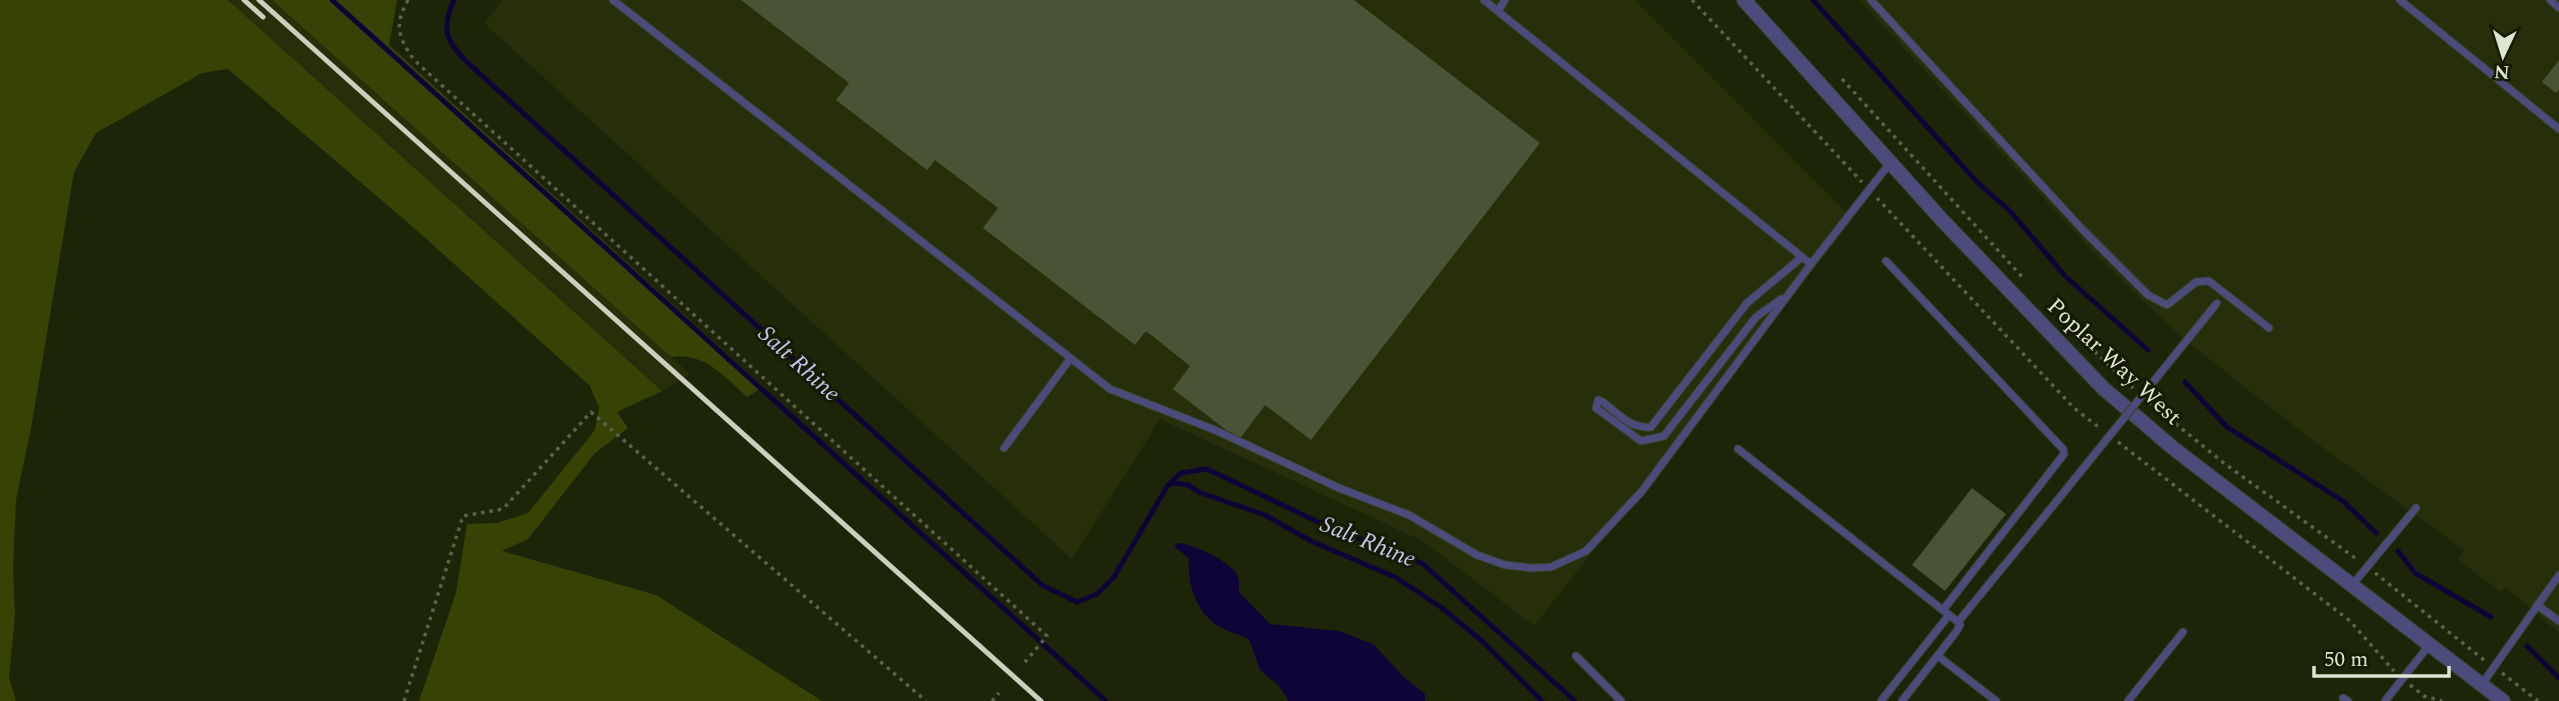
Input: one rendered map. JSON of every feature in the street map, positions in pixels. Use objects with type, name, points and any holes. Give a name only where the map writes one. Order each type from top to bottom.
[{"type":"street","name":"Poplar Way West","points":[[1744,0],[1890,163],[2103,388],[2173,449],[2503,701]]},
{"type":"lane","points":[[612,0],[1110,389],[1409,515],[1477,555],[1505,565],[1531,569],[1551,566],[1586,551],[1642,491],[1811,264],[1890,163]]},
{"type":"lane","points":[[1484,0],[1811,264]]},
{"type":"lane","points":[[1498,11],[1505,0]]},
{"type":"lane","points":[[1871,0],[2074,220],[2148,295],[2167,305],[2196,282],[2215,283],[2269,328]]},
{"type":"lane","points":[[2400,0],[2559,129]]},
{"type":"lane","points":[[2550,0],[2559,8]]},
{"type":"lane","points":[[1788,295],[1756,317],[1664,436],[1641,441],[1596,408],[1598,400],[1630,423],[1640,428],[1651,427],[1748,303],[1802,257]]},
{"type":"lane","points":[[1881,701],[2064,454],[2063,449],[1886,261]]},
{"type":"lane","points":[[1958,622],[2226,292]]},
{"type":"lane","points":[[1004,448],[1070,359]]},
{"type":"lane","points":[[1738,449],[1960,625],[1902,701]]},
{"type":"lane","points":[[2353,584],[2416,508]]},
{"type":"lane","points":[[2482,684],[2559,575]]},
{"type":"lane","points":[[2538,605],[2559,621]]},
{"type":"lane","points":[[2128,701],[2183,632]]},
{"type":"lane","points":[[2385,701],[2431,644]]},
{"type":"lane","points":[[1576,656],[1621,701]]},
{"type":"lane","points":[[1938,656],[1996,701]]},
{"type":"path","points":[[408,0],[398,22],[402,42],[414,60],[1046,637],[1025,662]]},
{"type":"path","points":[[1692,0],[2074,408],[2350,621],[2382,662],[2424,696],[2442,701]]},
{"type":"path","points":[[1842,79],[2030,287]]},
{"type":"path","points":[[2067,325],[2135,390]]},
{"type":"path","points":[[2145,398],[2225,464],[2367,567],[2538,701]]},
{"type":"path","points":[[404,701],[463,516],[503,509],[591,412],[926,701]]},
{"type":"path","points":[[992,701],[999,693]]},
{"type":"shaded area","points":[[0,0],[228,0],[662,391],[617,412],[628,428],[595,453],[528,539],[502,551],[656,595],[822,701],[419,701],[456,593],[467,524],[497,523],[528,513],[595,430],[599,407],[590,386],[413,227],[228,69],[202,73],[96,133],[74,172],[31,428],[16,500],[13,568],[15,616],[9,677],[16,701],[0,701]]},
{"type":"shaded area","points":[[228,0],[272,0],[690,374],[662,391]]},
{"type":"shaded area","points":[[272,0],[397,0],[389,45],[763,387],[747,397],[713,367],[694,358],[671,357]]},
{"type":"shaded area","points":[[503,0],[1635,0],[1853,219],[1534,626],[1423,541],[1160,419],[1072,559],[484,23]]},
{"type":"shaded area","points":[[1859,0],[2559,0],[2559,633],[2506,587],[2501,592],[2458,560],[2464,550],[2311,439],[2180,336],[2099,258]]},
{"type":"shaded area","points":[[1177,543],[1207,552],[1234,570],[1238,578],[1239,592],[1270,624],[1339,631],[1373,644],[1404,677],[1425,694],[1425,701],[1289,701],[1278,685],[1260,670],[1249,639],[1218,626],[1204,613],[1191,587],[1189,558],[1174,547]]},
{"type":"building","points":[[741,0],[1354,0],[1540,143],[1311,440],[1265,405],[1239,440],[1173,389],[1190,366],[1146,331],[1135,345],[983,228],[998,208],[935,160],[927,170],[836,100],[849,83]]},
{"type":"building","points":[[2559,60],[2559,89],[2556,93],[2542,82]]},
{"type":"building","points":[[1972,488],[2006,514],[1945,591],[1912,565]]},
{"type":"waterway","points":[[332,0],[1106,701]]},
{"type":"waterway","name":"Salt Rhine","points":[[454,0],[447,19],[447,34],[467,62],[1042,585],[1077,602],[1097,594],[1114,577],[1168,485],[1188,485],[1201,493],[1265,515],[1311,541],[1397,578],[1442,608],[1482,641],[1542,701]]},
{"type":"waterway","points":[[1813,0],[1977,182],[2011,212],[2065,276],[2148,350]]},
{"type":"waterway","points":[[2185,382],[2227,427],[2343,501],[2376,533]]},
{"type":"waterway","name":"Salt Rhine","points":[[1169,484],[1181,473],[1207,469],[1339,532],[1400,552],[1423,564],[1575,701]]},
{"type":"waterway","points":[[2398,551],[2415,573],[2491,617]]},
{"type":"waterway","points":[[2527,646],[2559,678]]},
{"type":"railway","points":[[244,0],[263,17]]},
{"type":"railway","points":[[259,0],[1041,701]]}]
